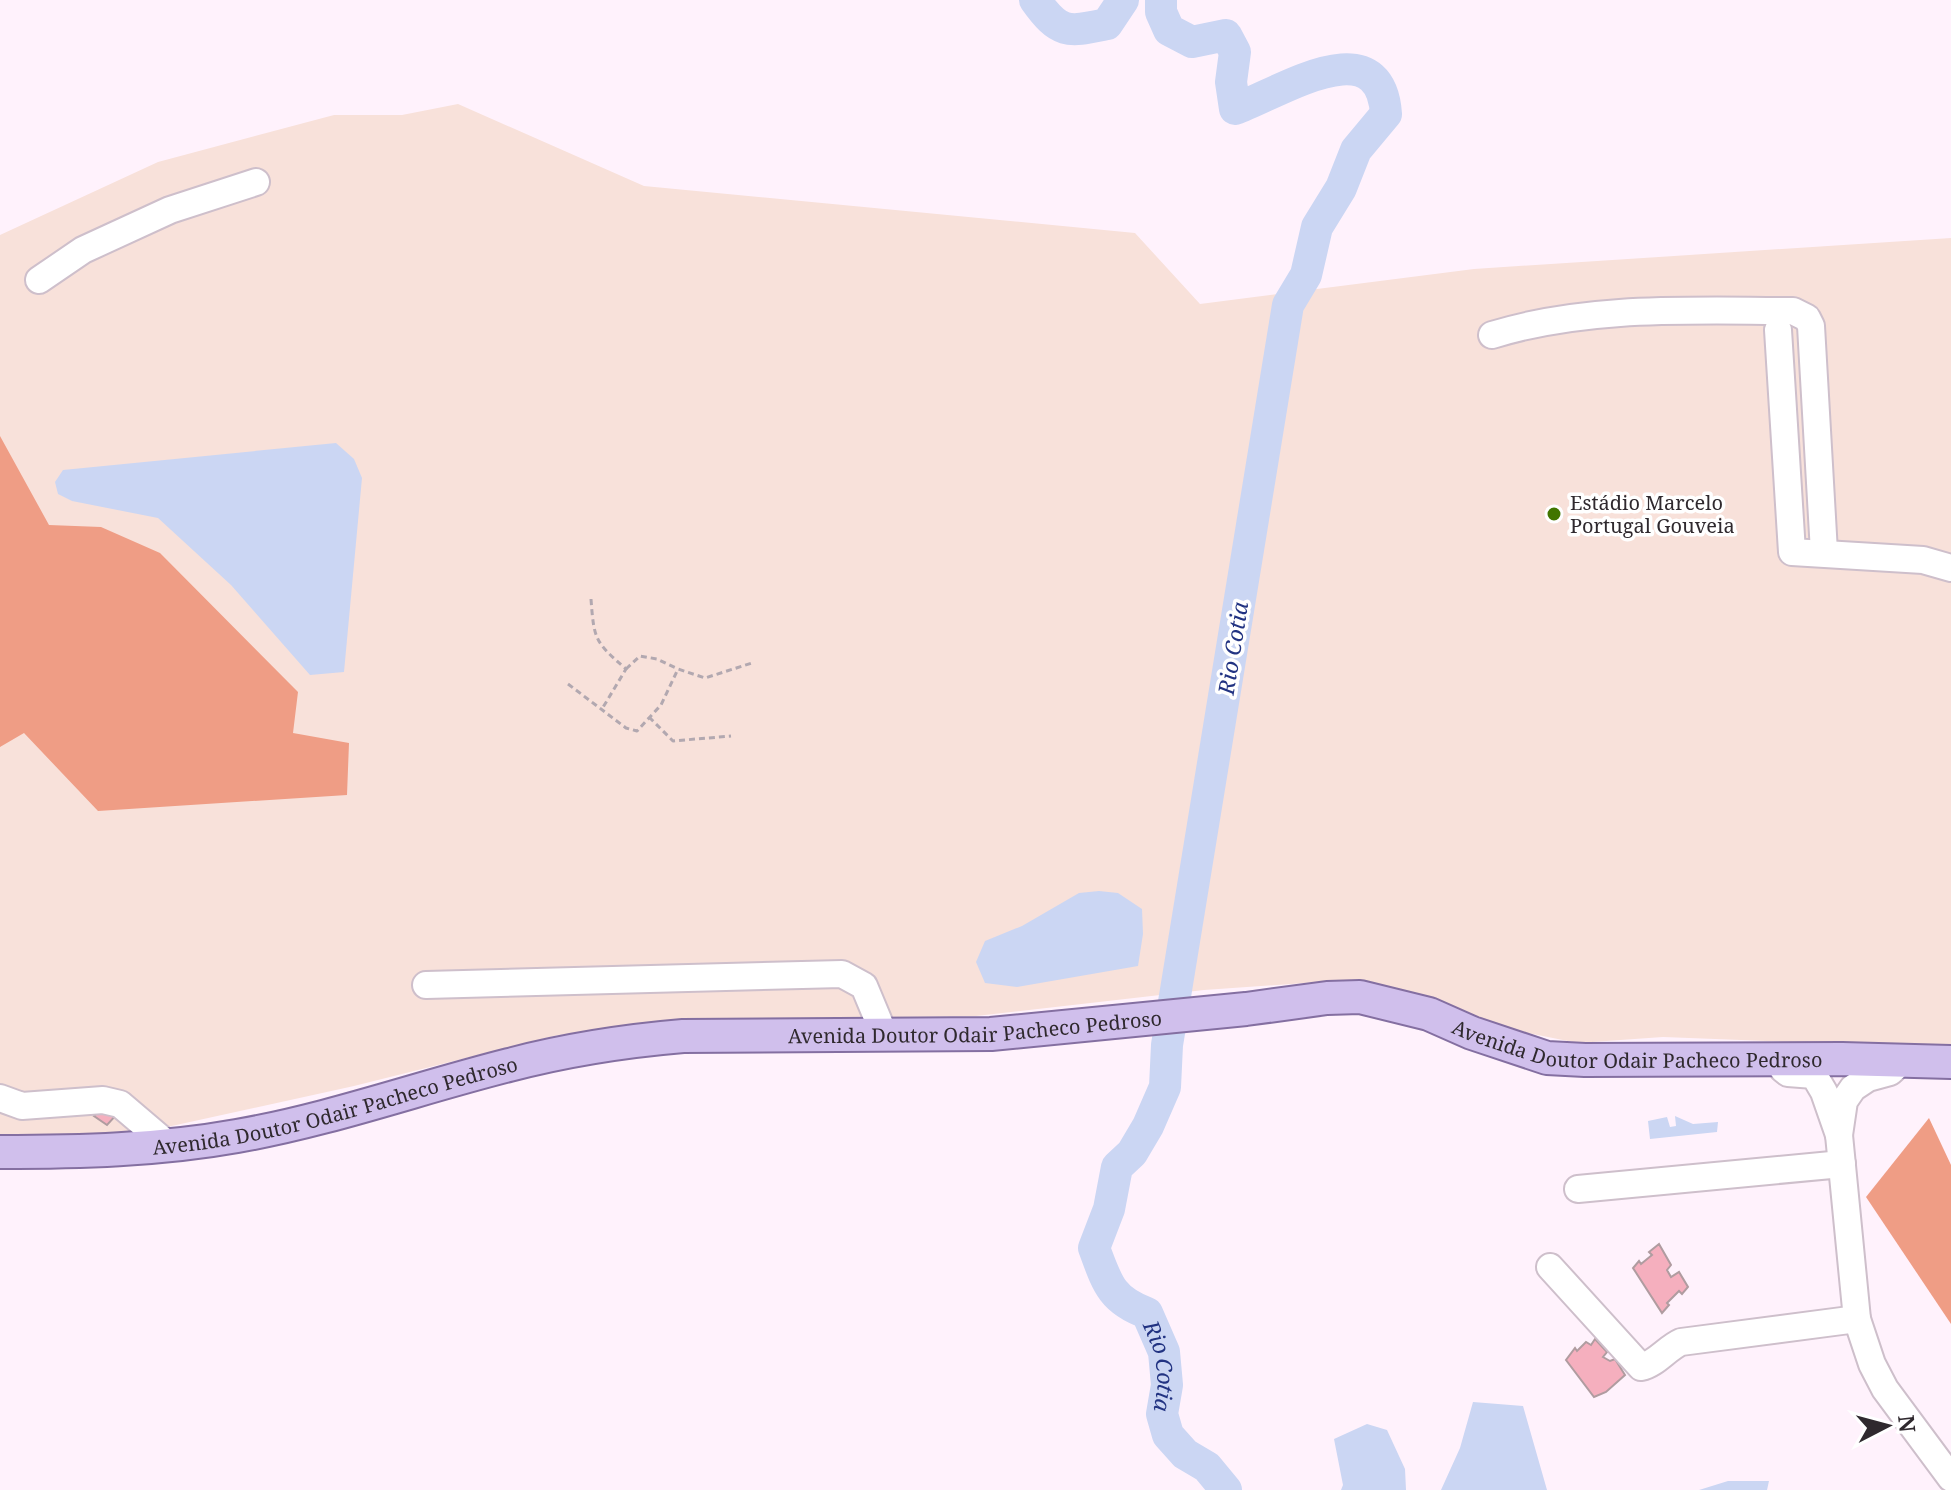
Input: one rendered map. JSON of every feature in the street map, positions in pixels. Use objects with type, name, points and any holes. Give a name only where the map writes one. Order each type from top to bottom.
[{"type":"main road","name":"Avenida Doutor Odair Pacheco Pedroso","points":[[0,1152],[80,1152],[237,1136],[336,1113],[509,1065],[633,1040],[683,1036],[991,1034],[1327,998],[1360,997],[1429,1014],[1472,1033],[1547,1058],[1951,1062]]},
{"type":"lane","points":[[39,280],[83,250],[170,210],[256,182]]},
{"type":"lane","points":[[1492,335],[1524,325],[1603,314],[1695,310],[1793,311],[1807,318],[1811,326],[1824,552]]},
{"type":"lane","points":[[1778,330],[1792,552],[1923,560],[1951,568]]},
{"type":"lane","points":[[426,985],[842,974],[864,986],[884,1034]]},
{"type":"lane","points":[[1771,1059],[1788,1073],[1814,1075],[1824,1092],[1839,1135],[1857,1319],[1872,1364],[1885,1389],[1951,1478]]},
{"type":"lane","points":[[1839,1135],[1844,1101],[1853,1088],[1868,1078],[1890,1072],[1902,1061]]},
{"type":"lane","points":[[0,1098],[22,1106],[103,1100],[120,1104],[167,1144]]},
{"type":"lane","points":[[1578,1189],[1842,1164]]},
{"type":"lane","points":[[1550,1267],[1641,1367],[1648,1366],[1671,1346],[1681,1342],[1857,1319]]},
{"type":"path","points":[[591,599],[593,625],[600,646],[626,669]]},
{"type":"path","points":[[602,709],[626,669],[640,656],[657,659],[705,678],[752,663]]},
{"type":"path","points":[[568,684],[626,728],[637,731],[661,705],[678,669]]},
{"type":"path","points":[[649,717],[673,741],[731,736]]},
{"type":"shaded area","points":[[458,104],[644,186],[1135,233],[1200,304],[1474,269],[1951,238],[1951,1048],[1663,1037],[1578,1043],[1508,1029],[1376,986],[1319,982],[1204,990],[976,1016],[738,1019],[558,1035],[354,1086],[126,1136],[0,1146],[0,235],[158,162],[334,115],[402,115]]},
{"type":"shaded area","points":[[0,436],[49,525],[101,527],[160,553],[298,692],[293,733],[349,743],[347,795],[98,811],[24,733],[0,747]]},
{"type":"shaded area","points":[[1929,1118],[1951,1165],[1951,1324],[1866,1197]]},
{"type":"water","points":[[336,443],[354,459],[362,478],[344,672],[310,675],[231,585],[158,518],[72,501],[58,494],[55,482],[63,470]]},
{"type":"water","points":[[1079,893],[1118,893],[1142,909],[1143,934],[1138,966],[1017,987],[985,983],[976,962],[985,941],[1022,926]]},
{"type":"water","points":[[1675,1116],[1693,1124],[1718,1122],[1717,1132],[1650,1139],[1648,1121],[1667,1117],[1670,1127],[1676,1126]]},
{"type":"water","points":[[1473,1402],[1523,1406],[1547,1490],[1441,1490],[1460,1448]]},
{"type":"water","points":[[1367,1424],[1387,1430],[1405,1469],[1406,1490],[1341,1490],[1343,1485],[1334,1439]]},
{"type":"water","points":[[1728,1481],[1769,1481],[1767,1490],[1699,1490]]},
{"type":"building","points":[[115,1093],[129,1101],[107,1125],[94,1116]]},
{"type":"building","points":[[1659,1244],[1671,1265],[1667,1270],[1671,1277],[1679,1272],[1688,1287],[1667,1303],[1669,1305],[1662,1313],[1633,1268],[1652,1255],[1649,1252]]},
{"type":"building","points":[[1595,1339],[1607,1352],[1603,1357],[1610,1361],[1615,1359],[1625,1375],[1606,1392],[1594,1397],[1566,1360],[1575,1348],[1577,1351],[1586,1342],[1591,1345]]},
{"type":"waterway","name":"Rio Cotia","points":[[1035,0],[1051,20],[1074,29],[1107,24],[1123,0]]},
{"type":"waterway","name":"Rio Cotia","points":[[1161,0],[1161,12],[1169,30],[1192,42],[1226,35],[1235,52],[1231,82],[1235,109],[1324,72],[1347,69],[1366,74],[1380,88],[1386,114],[1356,150],[1341,188],[1317,227],[1306,275],[1288,305],[1167,1045],[1165,1087],[1132,1153],[1117,1167],[1109,1209],[1094,1248],[1112,1289],[1125,1302],[1147,1313],[1164,1352],[1167,1385],[1162,1414],[1168,1435],[1185,1454],[1207,1467],[1226,1490]]},
{"type":"place","name":"Estádio Marcelo Portugal Gouveia","points":[[1554,514]]}]
